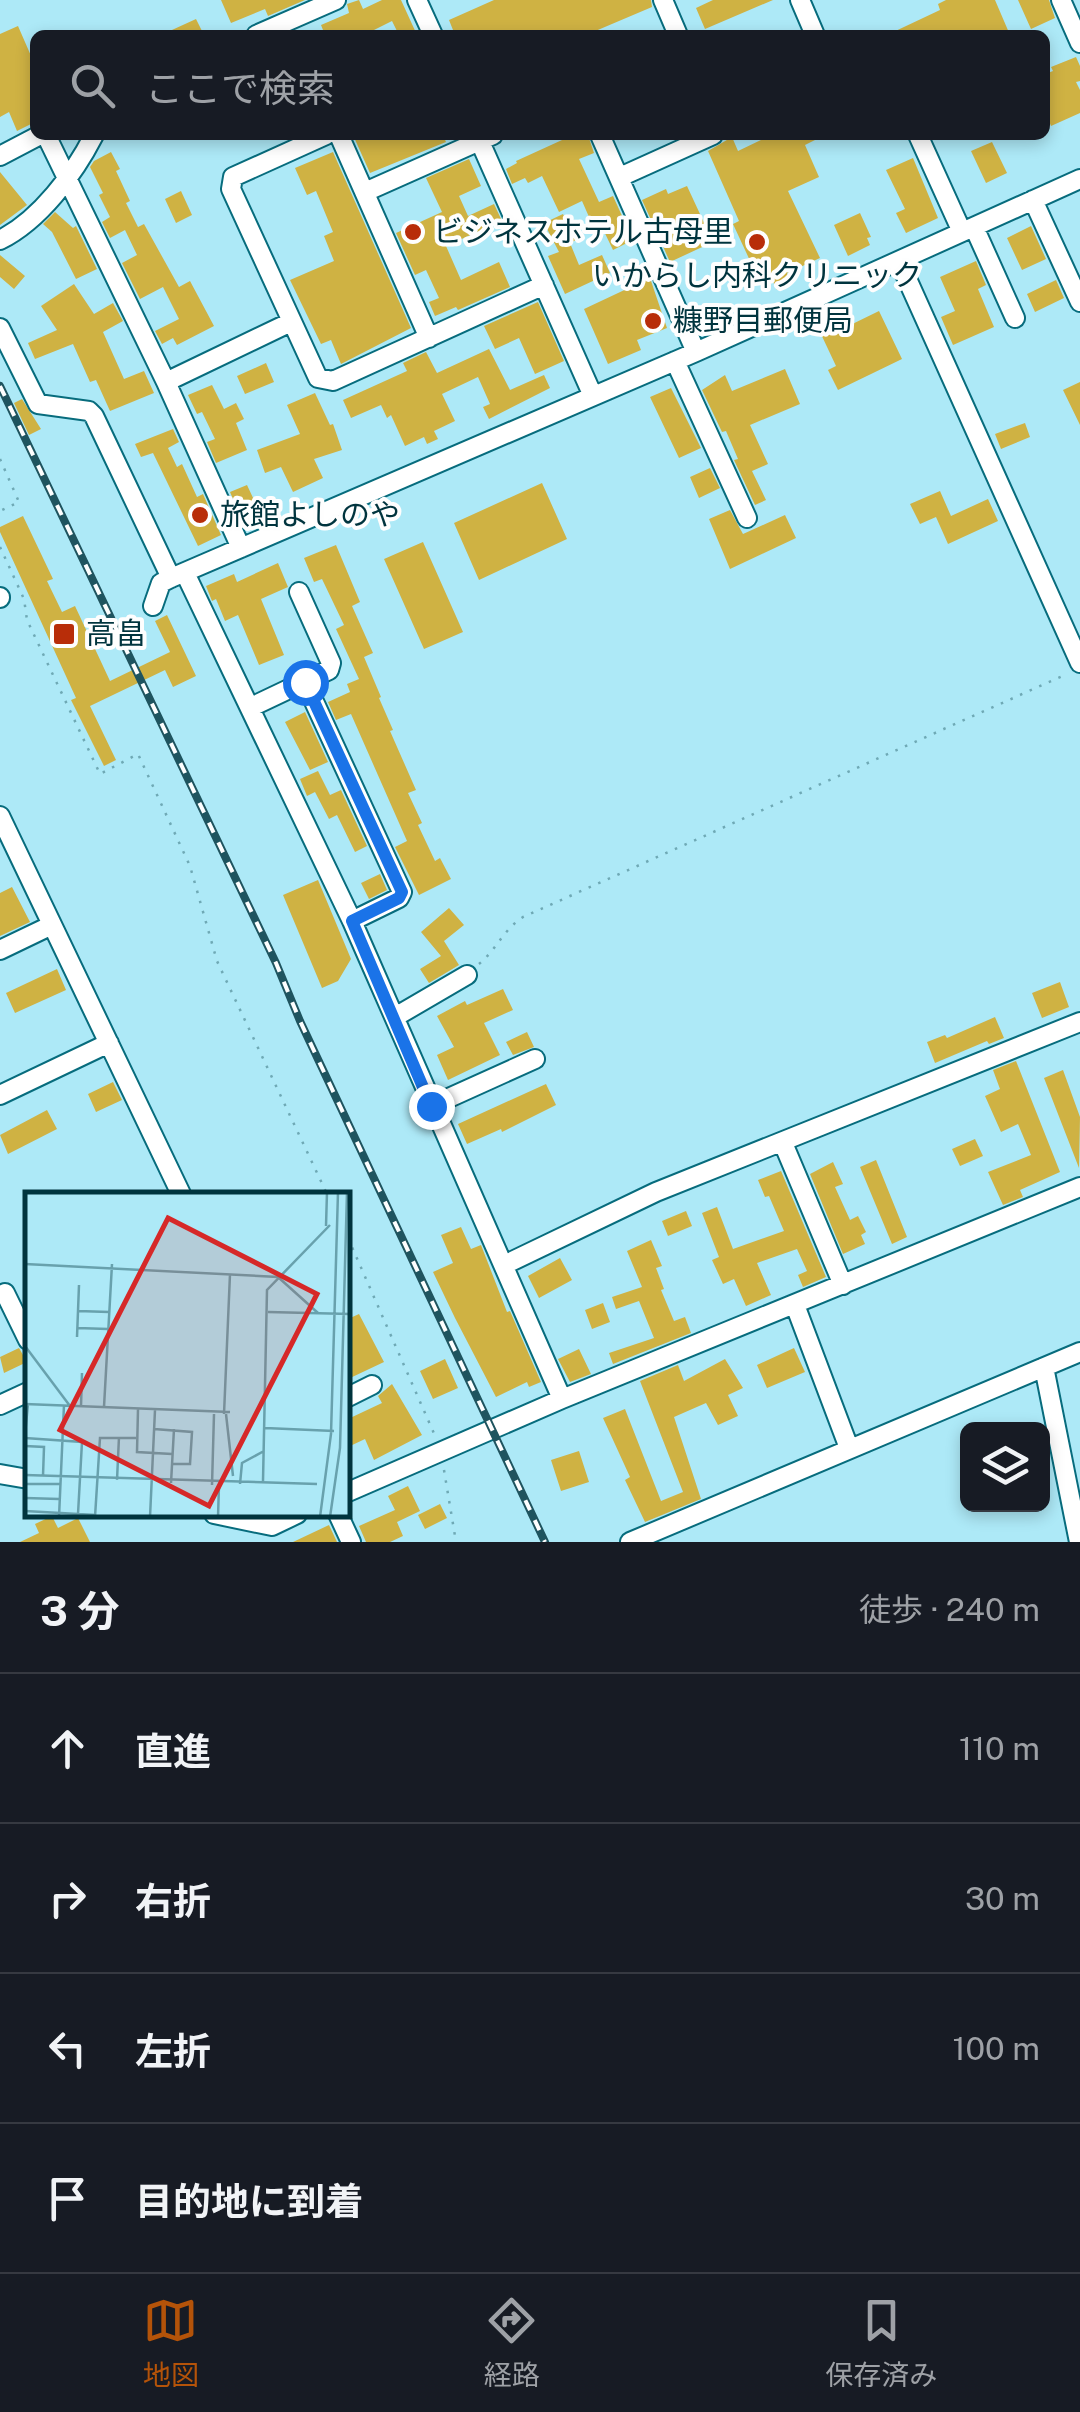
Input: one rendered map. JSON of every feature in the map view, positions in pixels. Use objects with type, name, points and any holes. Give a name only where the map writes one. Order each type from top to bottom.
[{"type":"street","points":[[291,28],[336,0]]},
{"type":"street","points":[[417,0],[430,30]]},
{"type":"street","points":[[663,0],[676,30]]},
{"type":"street","points":[[800,0],[812,30]]},
{"type":"street","points":[[1061,0],[1080,43]]},
{"type":"street","points":[[2,150],[30,140]]},
{"type":"street","points":[[46,140],[166,382],[241,548]]},
{"type":"street","points":[[0,240],[18,231],[68,178],[91,140]]},
{"type":"street","points":[[315,140],[233,177],[231,188],[318,378],[333,381],[544,286]]},
{"type":"street","points":[[341,140],[429,338]]},
{"type":"street","points":[[366,192],[477,140]]},
{"type":"street","points":[[484,140],[593,396]]},
{"type":"street","points":[[602,140],[696,352]]},
{"type":"street","points":[[620,177],[702,140]]},
{"type":"street","points":[[921,140],[1015,318]]},
{"type":"street","points":[[153,606],[161,583],[178,575],[696,352],[1080,179]]},
{"type":"street","points":[[1034,200],[1080,302]]},
{"type":"street","points":[[899,261],[1080,665]]},
{"type":"street","points":[[166,382],[291,322]]},
{"type":"street","points":[[0,328],[38,404],[89,411],[94,416],[251,707],[352,921],[562,1399]]},
{"type":"street","points":[[676,360],[747,518]]},
{"type":"street","points":[[251,707],[329,670],[331,663],[299,592]]},
{"type":"street","points":[[305,682],[402,892],[399,898],[352,921]]},
{"type":"street","points":[[0,816],[180,1192]]},
{"type":"street","points":[[0,950],[52,926]]},
{"type":"street","points":[[395,1017],[467,975]]},
{"type":"street","points":[[504,1265],[656,1192],[1080,1022]]},
{"type":"street","points":[[0,1095],[109,1044]]},
{"type":"street","points":[[431,1106],[535,1059]]},
{"type":"street","points":[[783,1143],[843,1284]]},
{"type":"street","points":[[350,1491],[562,1399],[1080,1187]]},
{"type":"street","points":[[4,1293],[25,1334]]},
{"type":"street","points":[[795,1305],[849,1448]]},
{"type":"street","points":[[630,1542],[1080,1352]]},
{"type":"street","points":[[1044,1366],[1079,1542]]},
{"type":"street","points":[[350,1395],[372,1384]]},
{"type":"street","points":[[0,1405],[25,1393]]},
{"type":"street","points":[[0,1474],[25,1478]]},
{"type":"street","points":[[227,1517],[271,1527]]},
{"type":"street","points":[[339,1517],[351,1542]]},
{"type":"path","points":[[0,459],[19,502],[0,511]]},
{"type":"path","points":[[0,547],[24,599],[28,620],[100,774],[138,754],[190,866],[217,961],[326,1192]]},
{"type":"path","points":[[467,975],[492,953],[505,929],[523,916],[1080,665]]},
{"type":"path","points":[[350,1243],[441,1451],[456,1542]]},
{"type":"building","points":[[221,0],[305,0],[268,16],[265,9],[231,23]]},
{"type":"building","points":[[359,0],[363,9],[382,0],[401,0],[415,30],[396,30],[392,21],[374,30],[323,30],[321,25],[349,13],[347,4]]},
{"type":"building","points":[[494,0],[651,0],[652,7],[598,30],[453,30],[449,20]]},
{"type":"building","points":[[713,0],[773,0],[705,29],[696,8]]},
{"type":"building","points":[[946,0],[995,0],[1008,30],[898,30],[940,10],[938,4]]},
{"type":"building","points":[[1018,0],[1049,0],[1055,18],[1031,29]]},
{"type":"building","points":[[196,19],[202,30],[172,30]]},
{"type":"building","points":[[18,26],[30,54],[30,124],[17,131],[9,112],[0,117],[0,34]]},
{"type":"building","points":[[1076,57],[1080,66],[1080,81],[1076,82],[1080,113],[1051,126],[1053,71],[1051,67]]},
{"type":"building","points":[[355,140],[446,142],[370,173]]},
{"type":"building","points":[[562,140],[590,140],[594,153],[579,159],[599,202],[613,196],[633,240],[613,250],[600,223],[593,226],[582,201],[559,212],[542,176],[528,183],[525,178],[512,184],[506,169]]},
{"type":"building","points":[[733,140],[738,151],[761,140],[815,140],[805,145],[819,177],[788,191],[820,258],[787,273],[792,284],[777,290],[766,267],[758,271],[752,265],[733,224],[739,221],[708,151]]},
{"type":"building","points":[[992,142],[1007,173],[986,183],[971,151]]},
{"type":"building","points":[[111,152],[130,201],[126,203],[138,227],[144,224],[179,287],[190,281],[214,326],[177,345],[173,338],[162,344],[155,331],[179,319],[163,287],[140,299],[122,263],[137,255],[125,230],[110,238],[102,222],[110,217],[90,167]]},
{"type":"building","points":[[333,152],[411,328],[341,364],[331,340],[321,344],[290,280],[334,261],[324,236],[333,232],[316,191],[307,195],[295,168]]},
{"type":"building","points":[[913,158],[938,218],[906,233],[896,213],[905,209],[886,170]]},
{"type":"building","points":[[469,159],[481,186],[459,196],[468,216],[494,204],[502,221],[446,246],[461,280],[499,262],[510,287],[435,316],[429,302],[439,298],[426,270],[415,275],[396,233],[442,212],[426,178]]},
{"type":"building","points":[[0,172],[27,205],[0,225]]},
{"type":"building","points":[[687,186],[713,242],[670,262],[642,200],[666,189],[668,194]]},
{"type":"building","points":[[181,191],[192,215],[176,223],[165,199]]},
{"type":"building","points":[[55,212],[73,228],[76,226],[97,269],[76,279],[52,232],[43,224]]},
{"type":"building","points":[[860,213],[871,237],[867,238],[870,245],[848,256],[834,225]]},
{"type":"building","points":[[563,214],[576,240],[570,243],[579,265],[602,255],[610,273],[565,294],[548,256],[559,252],[544,223]]},
{"type":"building","points":[[1031,226],[1046,259],[1022,270],[1007,238]]},
{"type":"building","points":[[0,255],[25,276],[14,289],[0,277]]},
{"type":"building","points":[[976,261],[986,285],[978,289],[994,327],[953,345],[941,317],[955,311],[940,277]]},
{"type":"building","points":[[650,278],[667,328],[637,340],[641,350],[608,364],[584,309]]},
{"type":"building","points":[[1056,280],[1064,298],[1035,312],[1027,294]]},
{"type":"building","points":[[74,284],[94,314],[113,303],[123,321],[103,332],[124,379],[144,371],[154,393],[110,411],[96,380],[90,382],[73,344],[35,359],[28,343],[57,330],[41,306]]},
{"type":"building","points":[[538,302],[564,361],[535,374],[519,338],[495,349],[484,326]]},
{"type":"building","points":[[879,311],[902,359],[838,390],[828,370],[836,366],[820,332],[833,326],[836,332]]},
{"type":"building","points":[[489,349],[510,390],[544,375],[550,388],[489,419],[483,407],[490,404],[478,377],[442,394],[455,421],[434,431],[438,439],[427,444],[424,437],[405,446],[391,415],[387,418],[381,405],[351,418],[343,400],[407,371],[403,363],[426,352],[437,373]]},
{"type":"building","points":[[266,363],[274,382],[245,394],[237,376]]},
{"type":"building","points":[[785,369],[800,404],[750,425],[768,464],[752,471],[766,500],[755,505],[734,460],[738,459],[726,431],[722,432],[702,390],[725,375],[732,391]]},
{"type":"building","points":[[1080,382],[1080,425],[1063,390]]},
{"type":"building","points":[[212,385],[224,409],[236,403],[244,419],[236,423],[247,450],[216,463],[207,442],[215,439],[202,412],[197,414],[188,395]]},
{"type":"building","points":[[671,388],[701,448],[679,458],[650,397]]},
{"type":"building","points":[[315,393],[342,450],[314,459],[323,478],[293,492],[281,467],[265,473],[257,450],[300,434],[287,405]]},
{"type":"building","points":[[22,399],[41,429],[29,435],[14,403]]},
{"type":"building","points":[[1025,423],[1030,437],[1001,449],[995,434]]},
{"type":"building","name":"旅館よしのや","points":[[173,429],[179,442],[168,448],[177,467],[182,464],[197,497],[203,494],[221,535],[198,546],[153,453],[141,457],[135,444]]},
{"type":"building","points":[[710,468],[720,488],[699,498],[690,477]]},
{"type":"building","points":[[542,483],[567,539],[479,580],[454,523]]},
{"type":"building","points":[[247,485],[262,517],[244,525],[230,492]]},
{"type":"building","points":[[940,491],[951,516],[988,499],[998,521],[948,544],[936,517],[920,524],[910,504]]},
{"type":"building","points":[[730,510],[743,534],[785,515],[796,538],[730,569],[709,519]]},
{"type":"building","points":[[23,516],[53,579],[47,581],[62,612],[75,606],[110,681],[170,652],[155,621],[167,615],[196,676],[173,687],[165,670],[90,706],[116,760],[104,766],[71,700],[76,698],[0,532],[0,527]]},
{"type":"building","points":[[423,542],[463,632],[424,649],[384,559]]},
{"type":"building","points":[[336,545],[360,602],[352,606],[373,653],[364,657],[416,790],[408,793],[422,823],[418,825],[435,861],[440,858],[451,879],[419,895],[395,847],[407,841],[351,714],[336,720],[328,702],[350,692],[347,684],[359,679],[336,629],[344,625],[322,579],[314,582],[304,558]]},
{"type":"building","points":[[278,563],[288,587],[261,599],[284,655],[259,665],[238,615],[225,621],[206,586],[234,574],[237,582]]},
{"type":"building","points":[[305,712],[328,762],[310,770],[285,722]]},
{"type":"building","points":[[318,771],[330,795],[341,790],[367,846],[355,852],[337,815],[329,819],[315,792],[307,796],[300,779]]},
{"type":"building","points":[[380,874],[387,890],[369,899],[361,883]]},
{"type":"building","points":[[318,880],[351,959],[338,981],[322,988],[283,895]]},
{"type":"building","points":[[12,887],[30,922],[0,936],[0,893]]},
{"type":"building","points":[[449,908],[464,925],[444,941],[459,965],[429,983],[420,969],[441,956],[421,932]]},
{"type":"building","points":[[57,969],[66,990],[15,1013],[6,993]]},
{"type":"building","points":[[1060,982],[1069,1007],[1042,1018],[1032,993]]},
{"type":"building","points":[[503,989],[513,1010],[484,1023],[500,1055],[448,1080],[437,1055],[454,1047],[437,1016],[465,1001],[467,1005]]},
{"type":"building","points":[[995,1017],[1004,1038],[935,1063],[927,1042],[945,1035],[947,1038]]},
{"type":"building","points":[[527,1032],[534,1047],[513,1055],[506,1042]]},
{"type":"building","points":[[1016,1061],[1060,1172],[1020,1190],[1023,1197],[1003,1205],[988,1172],[1031,1155],[1018,1124],[1001,1132],[985,1096],[1000,1089],[993,1070]]},
{"type":"building","points":[[1063,1070],[1080,1117],[1079,1168],[1044,1078]]},
{"type":"building","points":[[113,1082],[122,1100],[96,1112],[88,1094]]},
{"type":"building","points":[[546,1084],[556,1105],[502,1132],[501,1129],[467,1144],[458,1124]]},
{"type":"building","points":[[47,1110],[57,1129],[8,1154],[0,1135]]},
{"type":"building","points":[[975,1139],[983,1156],[960,1166],[952,1149]]},
{"type":"building","points":[[876,1160],[907,1237],[892,1244],[860,1167]]},
{"type":"building","points":[[833,1162],[843,1184],[835,1187],[850,1220],[858,1216],[866,1232],[861,1235],[865,1244],[843,1254],[810,1174]]},
{"type":"building","points":[[781,1171],[826,1277],[803,1287],[798,1275],[807,1271],[797,1249],[757,1263],[771,1295],[746,1306],[734,1279],[723,1284],[712,1260],[719,1257],[702,1213],[717,1207],[733,1249],[784,1231],[758,1180]]},
{"type":"building","points":[[686,1211],[692,1226],[668,1236],[662,1221]]},
{"type":"building","points":[[461,1227],[471,1249],[481,1245],[507,1312],[510,1311],[541,1382],[529,1387],[527,1382],[496,1397],[455,1318],[433,1272],[453,1263],[441,1235]]},
{"type":"building","points":[[651,1240],[662,1266],[656,1268],[664,1289],[661,1290],[674,1321],[685,1317],[691,1333],[613,1364],[609,1353],[654,1338],[639,1301],[616,1309],[612,1297],[642,1287],[627,1251]]},
{"type":"building","points":[[560,1258],[572,1280],[539,1298],[528,1276]]},
{"type":"building","points":[[603,1303],[610,1322],[592,1329],[585,1310]]},
{"type":"building","points":[[359,1314],[384,1362],[350,1378],[350,1318]]},
{"type":"building","points":[[19,1348],[25,1363],[4,1373],[0,1357]]},
{"type":"building","points":[[794,1348],[805,1372],[767,1388],[757,1365]]},
{"type":"building","points":[[579,1349],[591,1374],[570,1382],[558,1359]]},
{"type":"building","points":[[445,1359],[458,1388],[433,1399],[420,1371]]},
{"type":"building","points":[[725,1359],[743,1388],[728,1395],[738,1416],[718,1425],[706,1403],[674,1417],[701,1499],[645,1522],[603,1418],[625,1409],[661,1501],[683,1492],[640,1381],[678,1365],[684,1381]]},
{"type":"building","points":[[392,1384],[422,1435],[374,1460],[365,1439],[350,1446],[350,1418],[382,1403],[378,1396]]},
{"type":"building","points":[[579,1451],[589,1482],[561,1491],[551,1460]]},
{"type":"building","points":[[408,1486],[420,1511],[397,1522],[403,1536],[390,1542],[366,1542],[359,1526],[395,1510],[388,1496]]},
{"type":"building","points":[[440,1504],[447,1518],[425,1529],[418,1515]]},
{"type":"building","points":[[52,1517],[58,1528],[78,1518],[90,1542],[20,1542],[39,1533],[35,1524]]},
{"type":"building","points":[[329,1525],[337,1542],[293,1542]]},
{"type":"railway","points":[[0,386],[276,963],[545,1542]]},
{"type":"place","name":"ビジネスホテル古母里","points":[[413,232]]},
{"type":"place","name":"いからし内科クリニック","points":[[757,242]]},
{"type":"place","name":"糠野目郵便局","points":[[653,321]]},
{"type":"place","name":"旅館よしのや","points":[[200,515]]},
{"type":"place","name":"高畠","points":[[64,634]]},
{"type":"route","points":[[305,682],[402,892],[399,898],[352,921],[431,1106]]}]
